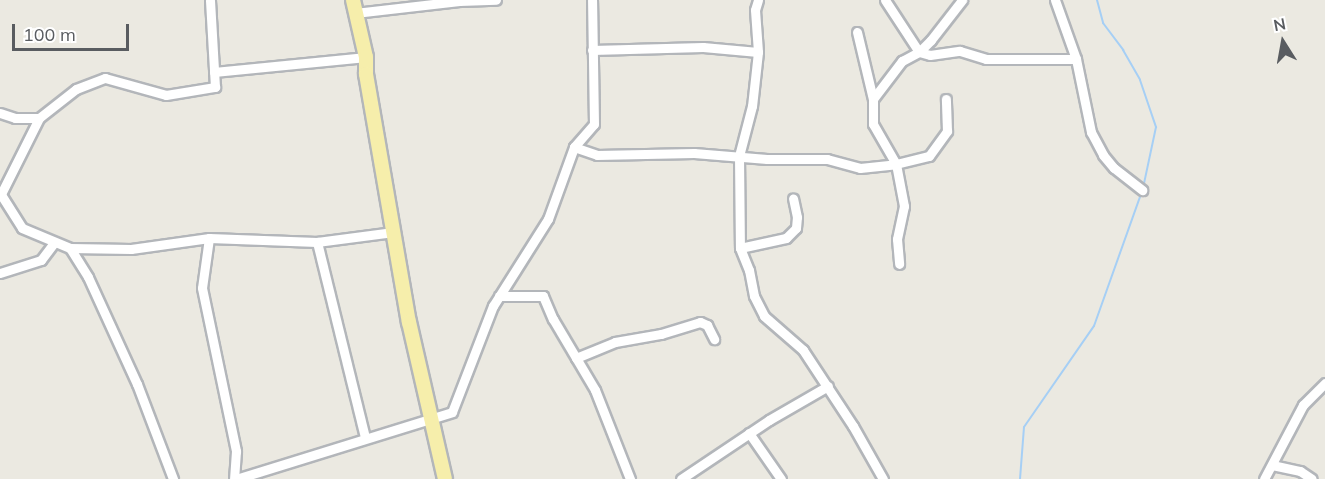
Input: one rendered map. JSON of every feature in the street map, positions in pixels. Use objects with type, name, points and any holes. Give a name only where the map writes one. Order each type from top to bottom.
[{"type":"main road","points":[[354,7],[366,57],[366,74],[409,322],[430,419],[446,479]]},
{"type":"street","points":[[210,0],[215,87],[166,96],[105,78],[76,89],[39,118],[0,195],[22,228],[70,248],[131,249],[209,238],[317,242],[393,232]]},
{"type":"street","points":[[354,7],[496,0]]},
{"type":"street","points":[[209,238],[202,288],[236,451],[235,479],[452,412],[499,296],[548,219],[574,147],[594,124],[592,0]]},
{"type":"street","points":[[758,0],[756,10],[758,52],[752,106],[739,156],[740,248],[749,270],[754,296],[764,316],[803,350],[828,386],[883,479]]},
{"type":"street","points":[[885,0],[919,52],[930,55],[960,51],[986,59],[1076,59]]},
{"type":"street","points":[[873,99],[902,61],[919,52],[962,0]]},
{"type":"street","points":[[1055,0],[1076,59],[1090,132],[1114,168],[1142,190]]},
{"type":"street","points":[[857,32],[873,99],[873,124],[896,164],[904,206],[897,239],[899,264]]},
{"type":"street","points":[[592,50],[703,47],[758,52]]},
{"type":"street","points":[[214,72],[366,57]]},
{"type":"street","points":[[574,147],[597,155],[694,153],[827,159],[860,168],[896,164],[929,156],[947,131],[946,99]]},
{"type":"street","points":[[0,113],[15,118],[39,118]]},
{"type":"street","points":[[740,248],[786,238],[796,228],[797,217],[793,198]]},
{"type":"street","points":[[317,242],[365,438]]},
{"type":"street","points":[[0,273],[41,260],[54,243]]},
{"type":"street","points":[[70,248],[88,277],[137,384],[157,431],[173,479]]},
{"type":"street","points":[[499,296],[543,296],[595,390],[630,479]]},
{"type":"street","points":[[576,358],[615,342],[661,334],[700,322],[707,325],[714,339]]},
{"type":"street","points":[[1264,479],[1303,405],[1325,383]]},
{"type":"street","points":[[681,479],[749,433],[828,386]]},
{"type":"street","points":[[749,433],[781,479]]},
{"type":"street","points":[[1272,465],[1300,471],[1312,479]]},
{"type":"waterway","points":[[1097,0],[1103,23],[1123,50],[1140,80],[1156,127],[1143,188]]},
{"type":"waterway","points":[[1020,479],[1024,427],[1094,326],[1141,194]]}]
